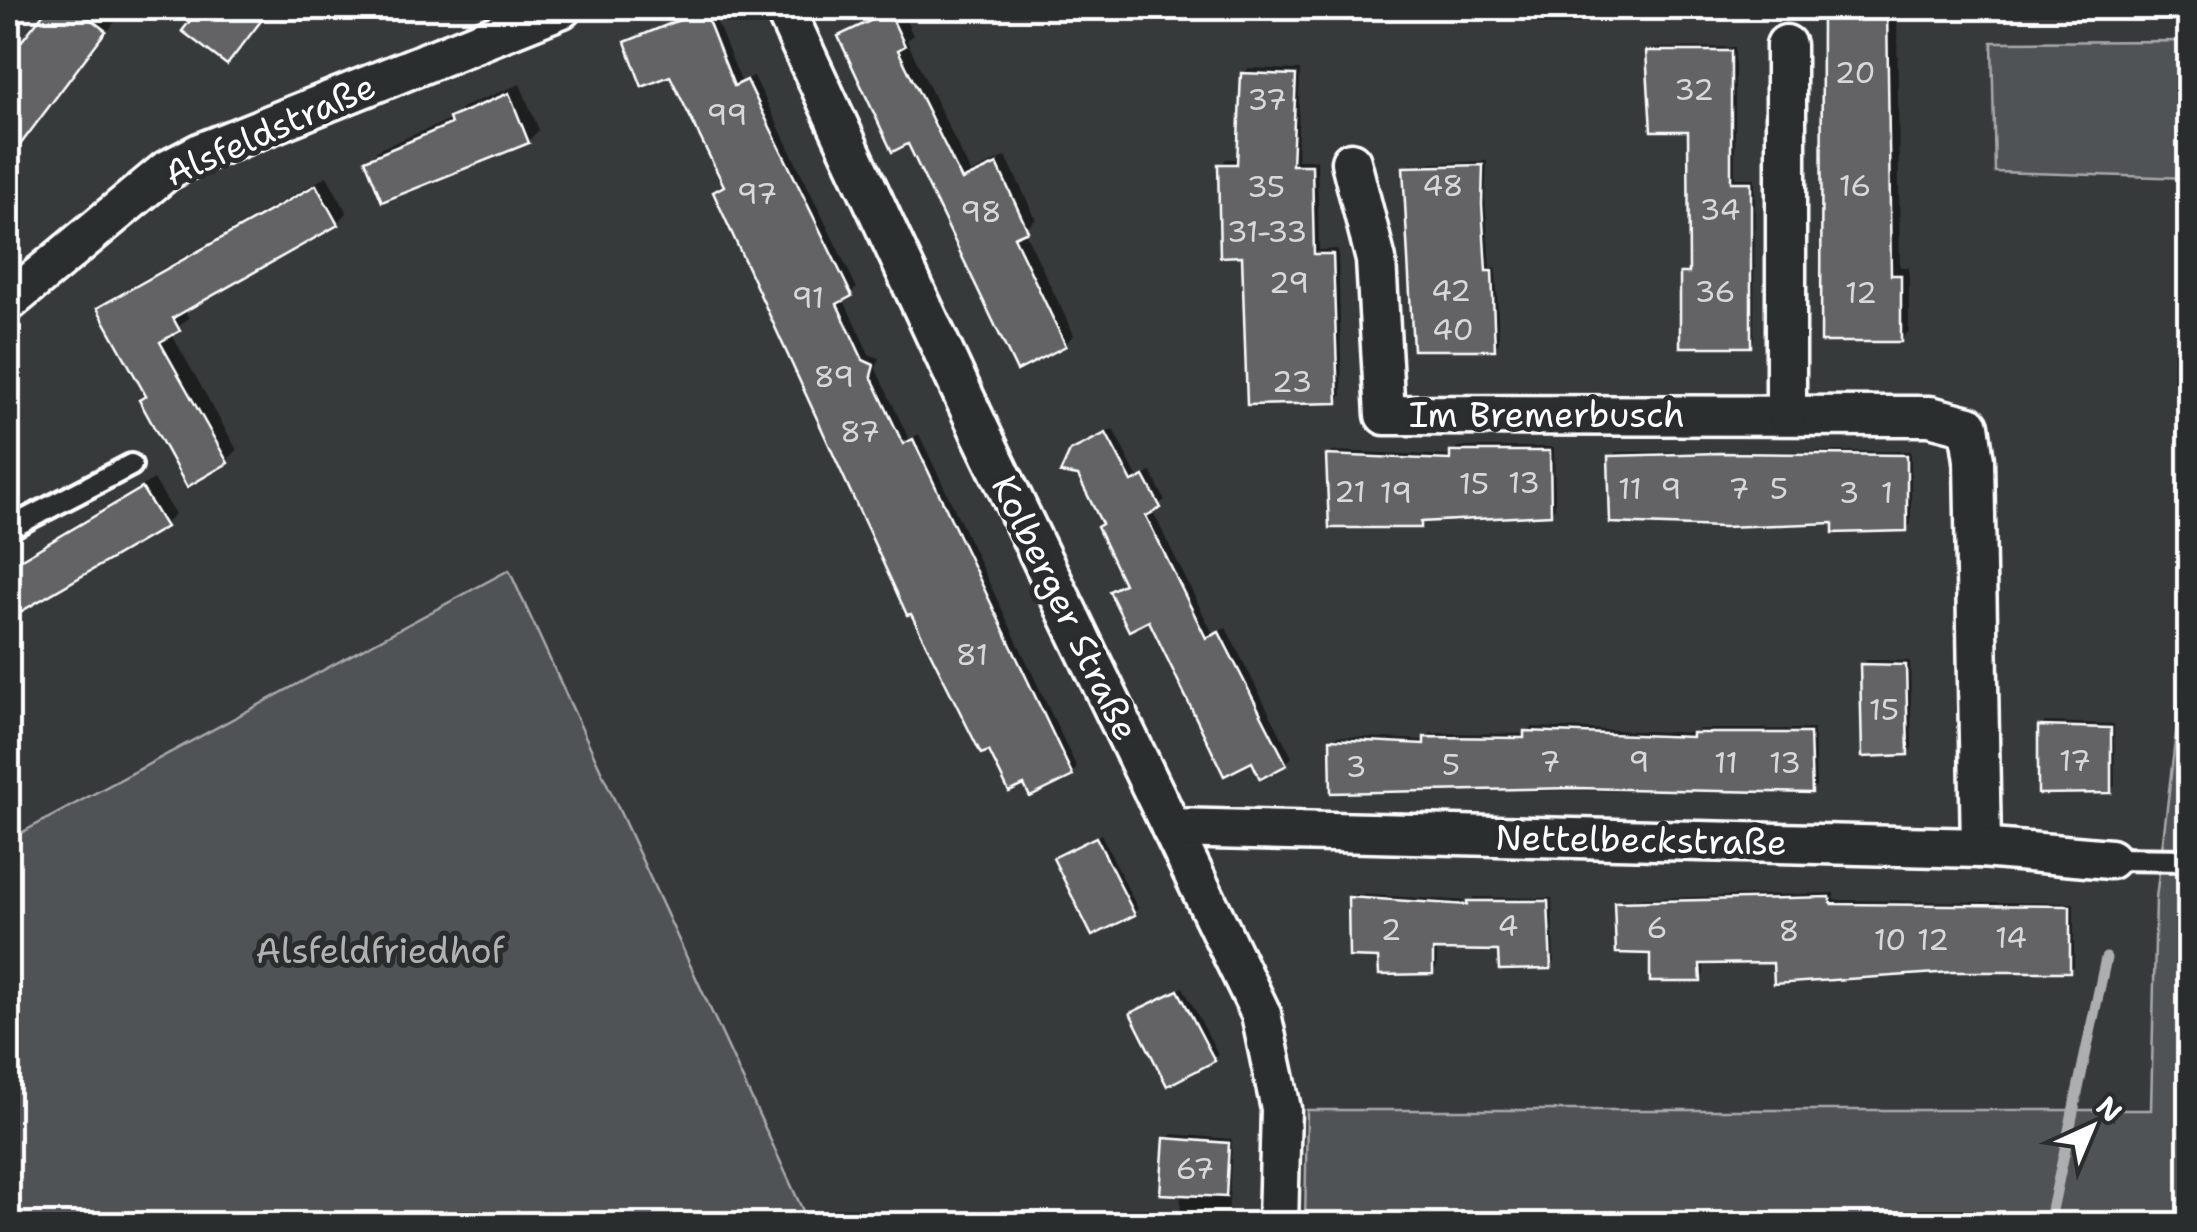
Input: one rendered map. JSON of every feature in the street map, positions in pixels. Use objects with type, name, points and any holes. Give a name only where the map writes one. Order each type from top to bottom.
[{"type":"street","name":"Alsfeldstraße","points":[[8,302],[155,180],[200,153],[562,8]]},
{"type":"street","name":"Kolberger Straße","points":[[784,8],[1261,1014],[1281,1110],[1278,1224]]},
{"type":"street","points":[[1786,44],[1786,414]]},
{"type":"street","name":"Im Bremerbusch","points":[[1351,162],[1376,260],[1385,415],[1930,416],[1969,426],[1974,460],[1981,848]]},
{"type":"street","name":"Nettelbeckstraße","points":[[1171,828],[1981,848],[2110,859]]},
{"type":"lane","points":[[8,529],[131,464]]},
{"type":"lane","points":[[2110,859],[2190,860]]},
{"type":"green space","points":[[2189,41],[2189,178],[1995,172],[1992,42]]},
{"type":"green space","name":"Alsfeldfriedhof","points":[[509,570],[809,1224],[8,1224],[8,840]]},
{"type":"green space","points":[[2189,626],[2189,1224],[1305,1224],[1307,1110],[2151,1110],[2156,898]]},
{"type":"building","points":[[48,8],[76,8],[106,31],[8,161],[8,58]]},
{"type":"building","points":[[200,8],[271,8],[227,65],[182,31]]},
{"type":"building","points":[[1822,8],[1887,8],[1891,275],[1901,275],[1901,342],[1821,342]]},
{"type":"building","points":[[704,10],[734,86],[747,80],[852,296],[837,304],[863,360],[874,365],[871,376],[903,444],[913,439],[1073,776],[1030,797],[1024,785],[1009,792],[989,751],[981,754],[911,614],[907,615],[713,192],[724,186],[670,76],[642,87],[625,42]]},
{"type":"building","points":[[889,12],[905,46],[898,50],[962,180],[997,164],[1028,231],[1014,237],[1066,346],[1017,371],[908,144],[892,152],[838,36]]},
{"type":"building","points":[[1646,51],[1731,51],[1731,182],[1751,182],[1751,347],[1680,347],[1680,273],[1689,273],[1688,131],[1651,131]]},
{"type":"building","points":[[1241,73],[1296,75],[1292,165],[1312,165],[1314,254],[1333,254],[1338,403],[1247,405],[1242,256],[1220,257],[1218,164],[1237,164]]},
{"type":"building","points":[[509,93],[529,143],[382,202],[365,160],[451,124],[449,118]]},
{"type":"building","points":[[1483,165],[1486,271],[1492,271],[1495,350],[1413,350],[1403,167]]},
{"type":"building","points":[[316,185],[338,225],[173,318],[180,331],[160,342],[228,463],[187,487],[139,400],[146,396],[97,308]]},
{"type":"building","points":[[1106,433],[1132,482],[1144,476],[1161,508],[1146,516],[1206,638],[1219,632],[1287,765],[1260,779],[1252,762],[1224,776],[1149,621],[1129,631],[1109,591],[1124,584],[1097,527],[1102,524],[1078,476],[1060,473],[1070,451]]},
{"type":"building","points":[[1450,451],[1550,451],[1551,515],[1421,522],[1421,528],[1329,528],[1326,455],[1450,460]]},
{"type":"building","points":[[1907,455],[1907,531],[1833,533],[1833,523],[1723,527],[1610,523],[1608,456]]},
{"type":"building","points":[[142,488],[166,527],[8,619],[8,567]]},
{"type":"building","points":[[1860,664],[1906,665],[1908,755],[1862,757]]},
{"type":"building","points":[[2038,726],[2111,728],[2111,793],[2038,794]]},
{"type":"building","points":[[1524,731],[1692,737],[1692,733],[1810,733],[1812,793],[1575,788],[1331,793],[1330,739],[1424,744],[1424,737],[1524,738]]},
{"type":"building","points":[[1096,837],[1135,915],[1092,936],[1053,858]]},
{"type":"building","points":[[1348,897],[1467,905],[1467,901],[1548,901],[1551,969],[1499,970],[1498,951],[1433,950],[1433,974],[1379,975],[1378,958],[1349,957]]},
{"type":"building","points":[[1830,897],[1831,904],[2070,906],[2070,972],[1953,972],[1774,984],[1773,963],[1700,964],[1701,982],[1650,982],[1650,954],[1616,953],[1614,902]]},
{"type":"building","points":[[1178,990],[1215,1061],[1167,1086],[1130,1013]]},
{"type":"building","points":[[1164,1138],[1229,1143],[1226,1197],[1160,1194]]},
{"type":"waterway","points":[[2049,1224],[2106,958]]}]
